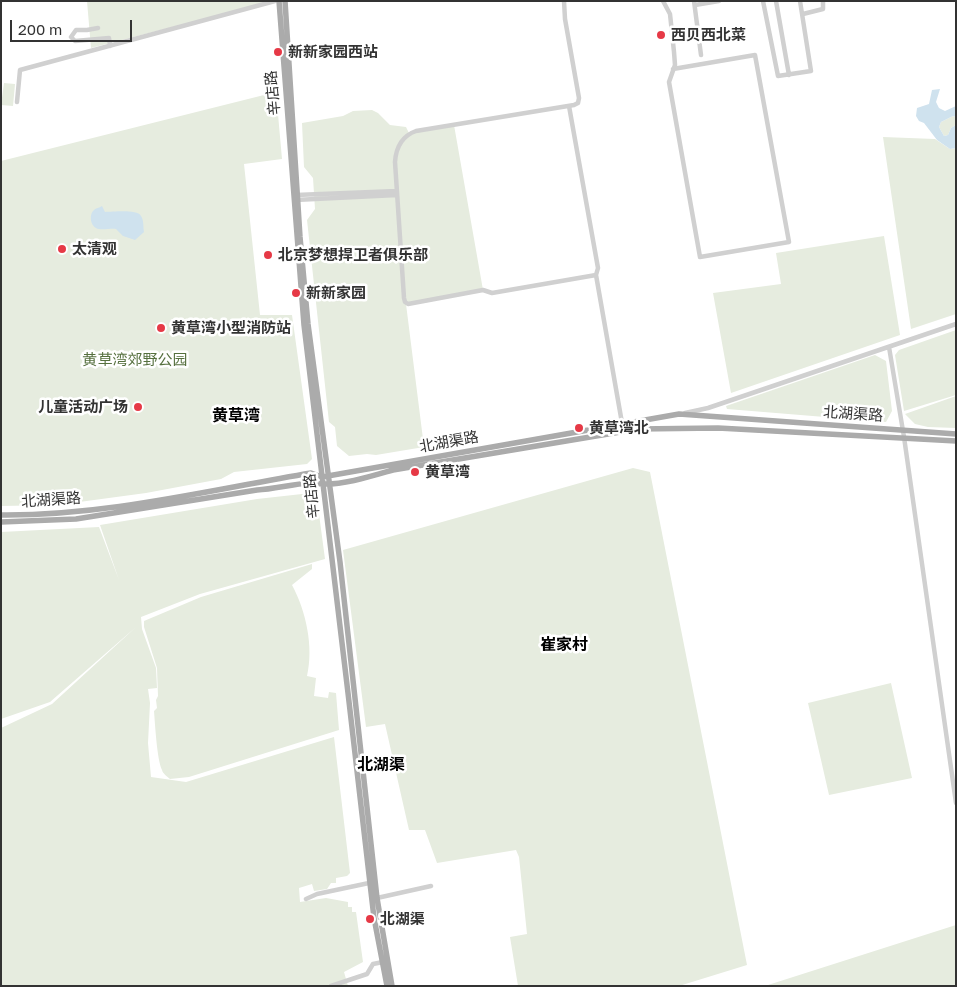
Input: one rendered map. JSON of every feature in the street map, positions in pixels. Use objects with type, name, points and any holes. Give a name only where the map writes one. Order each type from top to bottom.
[{"type":"main road","name":"辛店路","points":[[279,1],[301,254],[325,476],[322,484],[366,830],[392,986]]},
{"type":"main road","name":"辛店路","points":[[285,1],[296,197]]},
{"type":"main road","name":"北湖渠路","points":[[1,515],[46,515],[88,511],[311,473],[325,476],[679,414],[956,434]]},
{"type":"main road","name":"北湖渠路","points":[[1,522],[76,519],[312,482],[330,483],[370,477],[393,470],[638,429],[718,428],[956,441]]},
{"type":"main road","name":"辛店路","points":[[325,476],[330,483],[366,830],[369,883],[387,986]]},
{"type":"street","points":[[17,102],[20,70],[275,1]]},
{"type":"street","points":[[564,1],[579,98],[578,103],[409,134],[398,146],[396,153],[397,193],[405,302],[408,304],[483,290],[492,293],[596,275]]},
{"type":"street","points":[[663,1],[670,14],[674,52],[673,69],[669,82],[700,257],[789,242],[755,55],[673,69]]},
{"type":"street","points":[[701,55],[694,3],[718,1]]},
{"type":"street","points":[[763,1],[778,76],[811,71],[800,1]]},
{"type":"street","points":[[776,1],[789,75]]},
{"type":"street","points":[[803,14],[824,10],[823,1]]},
{"type":"street","points":[[98,28],[76,30],[71,37],[74,40],[109,38],[110,46]]},
{"type":"street","points":[[569,106],[598,268],[596,275],[622,423]]},
{"type":"street","points":[[296,197],[397,193]]},
{"type":"street","points":[[679,414],[708,408],[956,324]]},
{"type":"street","points":[[889,347],[904,437],[956,803]]},
{"type":"street","points":[[306,899],[317,894],[369,883]]},
{"type":"street","points":[[377,898],[431,886]]},
{"type":"street","points":[[331,986],[368,974],[373,964],[383,962]]},
{"type":"green space","points":[[87,1],[264,1],[265,3],[91,48]]},
{"type":"green space","points":[[4,83],[15,84],[13,106],[1,105]]},
{"type":"green space","name":"黄草湾郊野公园","points":[[276,92],[282,159],[244,164],[260,315],[292,315],[312,459],[307,464],[234,472],[221,479],[146,493],[57,505],[1,506],[1,161]]},
{"type":"green space","points":[[372,110],[378,113],[390,125],[406,127],[409,133],[454,125],[483,290],[406,304],[424,447],[376,455],[349,456],[337,446],[335,427],[329,422],[307,220],[315,209],[313,178],[304,167],[302,123],[343,116],[353,111]]},
{"type":"green space","points":[[953,116],[956,117],[956,125],[951,128],[948,135],[944,136],[939,127],[941,122]]},
{"type":"green space","points":[[883,137],[935,139],[950,149],[956,148],[956,314],[911,329]]},
{"type":"green space","points":[[884,236],[900,335],[731,393],[713,293],[781,284],[776,253]]},
{"type":"green space","points":[[956,330],[956,395],[904,411],[895,355],[899,350]]},
{"type":"green space","points":[[875,355],[886,361],[892,411],[886,422],[727,409],[726,406]]},
{"type":"green space","points":[[956,396],[956,428],[928,427],[915,424],[905,414]]},
{"type":"green space","points":[[633,468],[650,472],[747,965],[679,986],[518,986],[510,937],[527,934],[519,857],[516,850],[437,863],[425,830],[409,830],[385,724],[366,727],[343,550]]},
{"type":"green space","points":[[311,493],[317,499],[325,559],[200,594],[141,617],[142,629],[156,668],[157,688],[148,689],[150,703],[148,743],[151,777],[186,782],[334,737],[350,873],[347,876],[336,878],[336,883],[331,883],[327,889],[314,891],[312,884],[299,888],[300,902],[326,898],[348,902],[348,907],[352,907],[352,912],[356,912],[363,962],[344,972],[348,986],[1,986],[1,728],[52,704],[136,627],[50,702],[1,719],[1,532],[99,527],[119,580],[100,525],[257,499]]},
{"type":"green space","points":[[312,564],[312,569],[292,585],[305,618],[309,641],[310,653],[307,676],[316,678],[314,696],[328,698],[329,692],[336,693],[339,730],[189,777],[170,779],[164,774],[160,765],[156,741],[154,711],[157,708],[156,700],[158,696],[157,668],[144,627],[144,621],[201,597]]},
{"type":"green space","points":[[891,683],[912,778],[829,795],[808,703]]},
{"type":"green space","points":[[956,925],[956,986],[767,986],[768,985]]},
{"type":"water","points":[[940,89],[936,102],[939,108],[945,111],[956,106],[956,117],[953,116],[941,122],[939,127],[944,136],[948,135],[951,128],[956,125],[956,148],[950,149],[937,140],[916,116],[917,108],[929,104],[932,90]]},
{"type":"water","points":[[102,206],[105,212],[119,211],[139,214],[143,219],[144,232],[135,240],[123,236],[116,229],[94,227],[91,222],[91,214],[95,209]]},
{"type":"place","name":"西贝西北菜","points":[[661,35]]},
{"type":"place","name":"新新家园西站","points":[[278,52]]},
{"type":"place","name":"太清观","points":[[62,249]]},
{"type":"place","name":"北京梦想捍卫者俱乐部","points":[[268,255]]},
{"type":"place","name":"新新家园","points":[[296,293]]},
{"type":"place","name":"黄草湾小型消防站","points":[[161,328]]},
{"type":"place","name":"儿童活动广场","points":[[138,407]]},
{"type":"place","name":"黄草湾北","points":[[579,428]]},
{"type":"place","name":"黄草湾","points":[[415,472]]},
{"type":"place","name":"北湖渠","points":[[370,919]]},
{"type":"district","name":"黄草湾","points":[[236,416]]},
{"type":"district","name":"崔家村","points":[[564,645]]},
{"type":"district","name":"北湖渠","points":[[381,765]]}]
